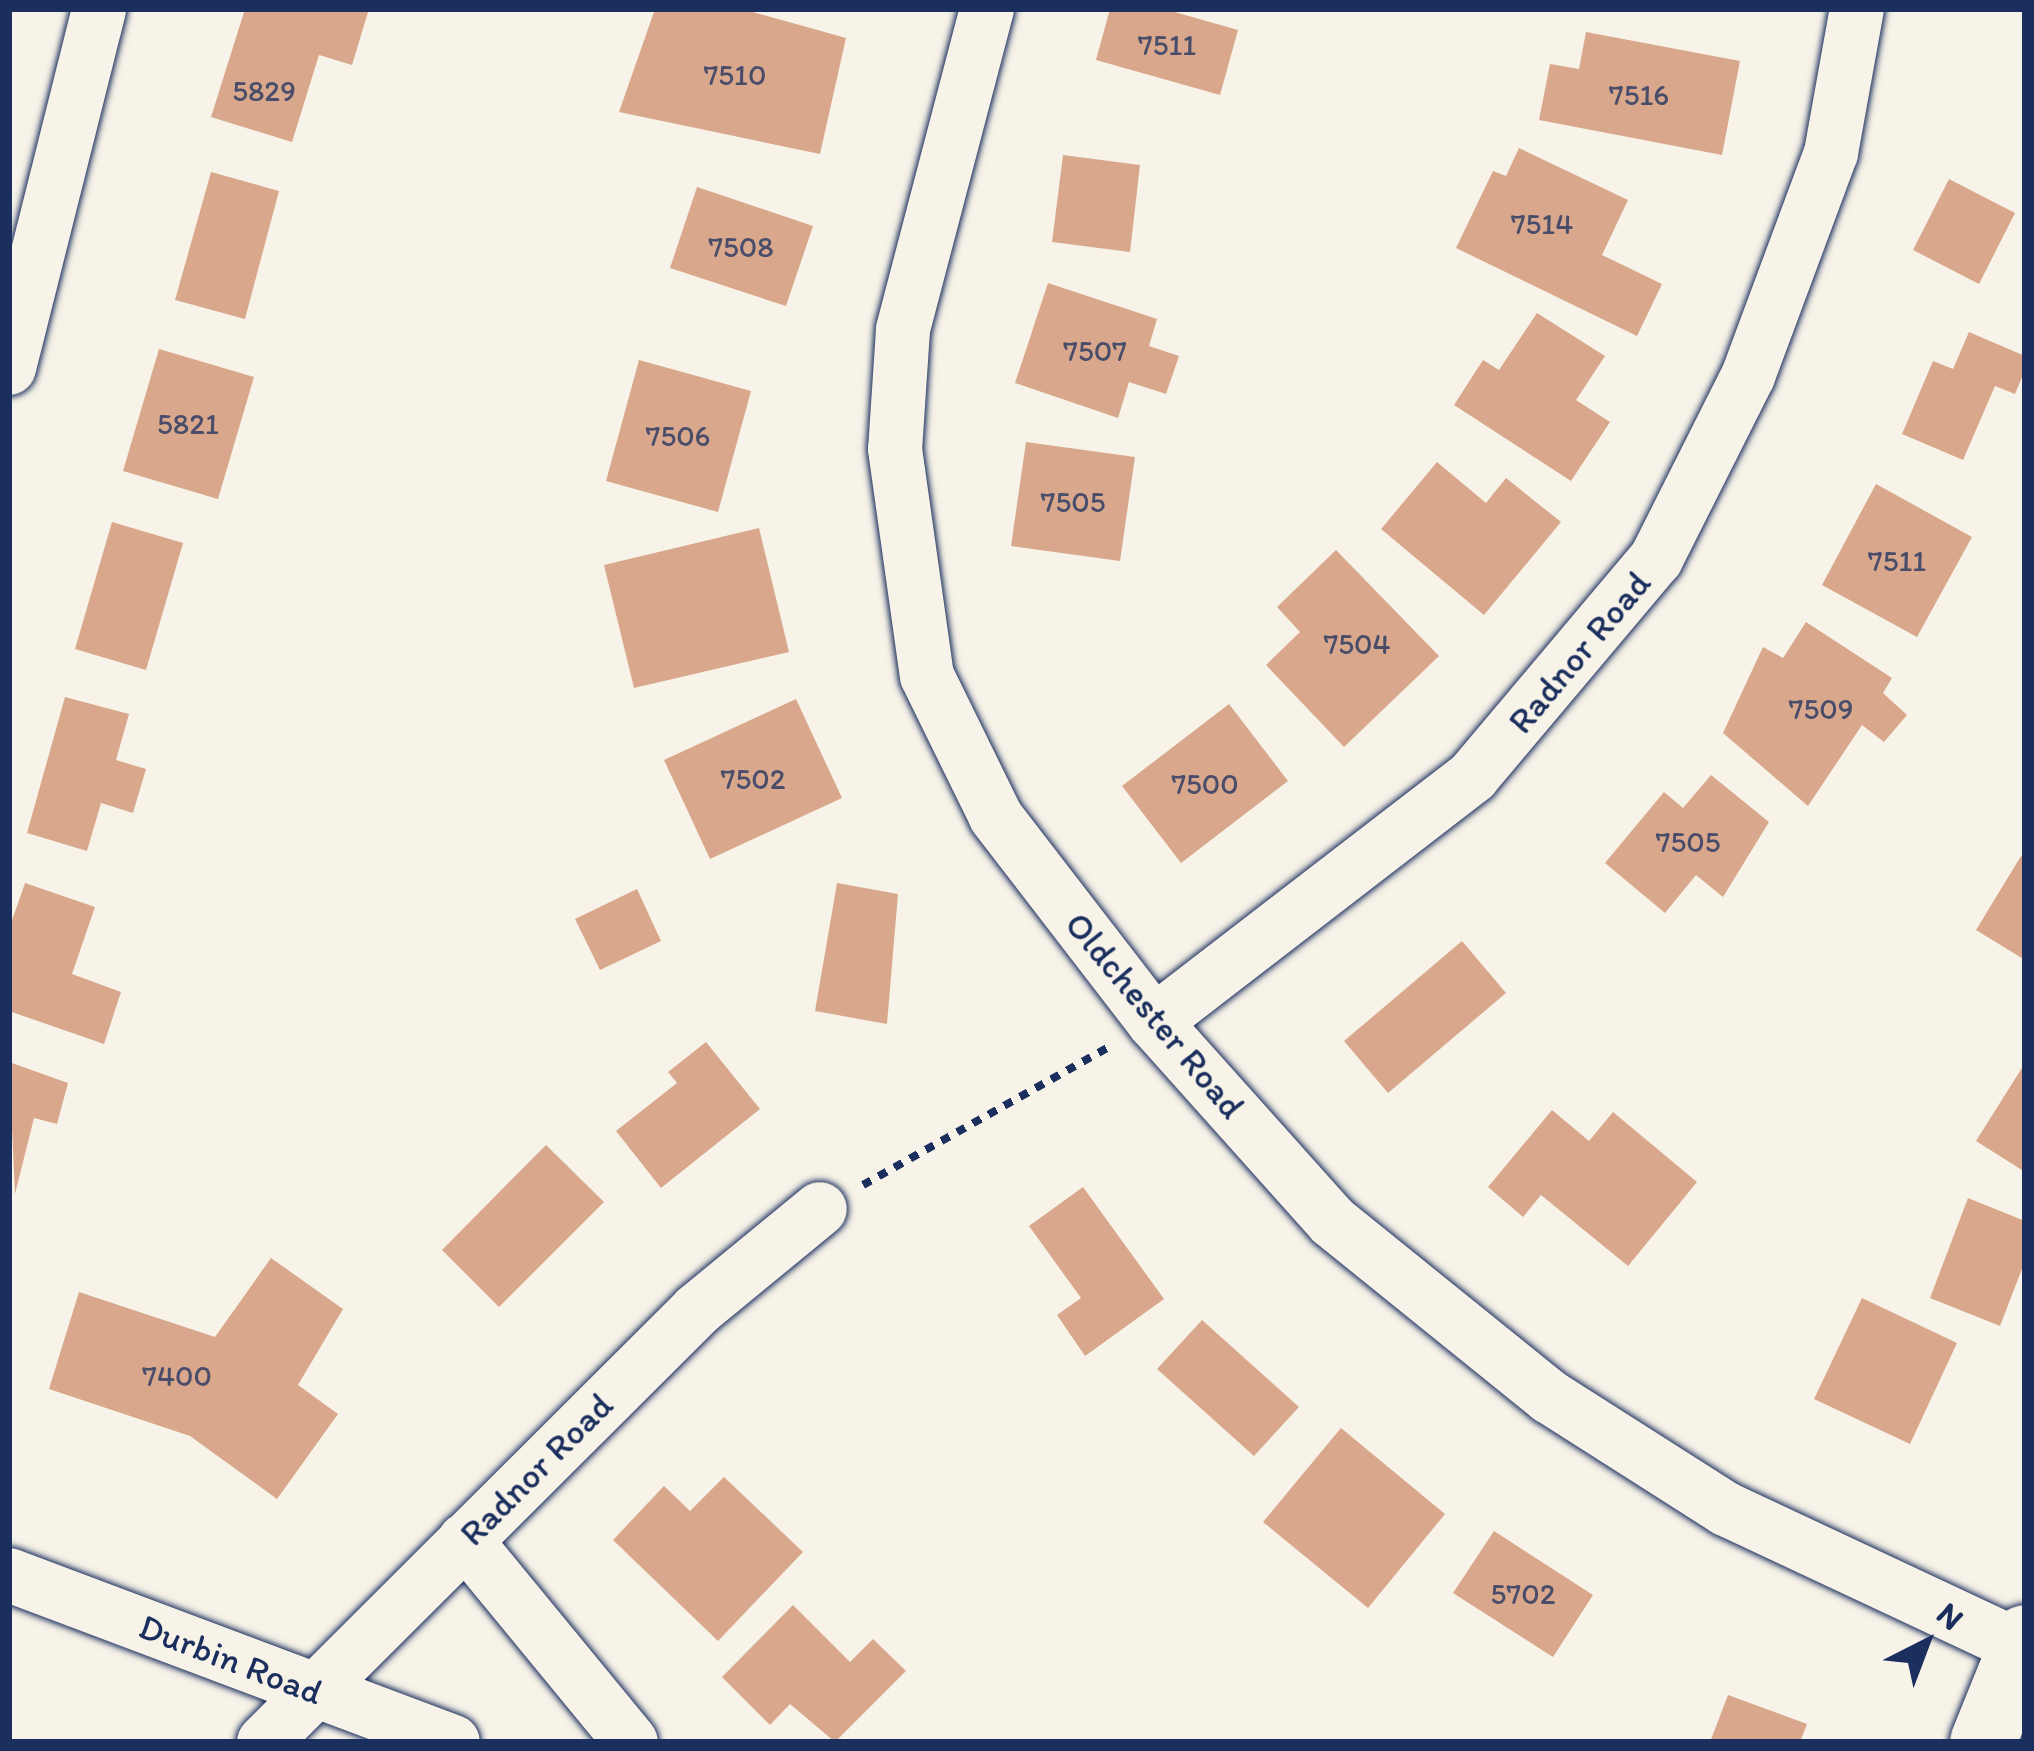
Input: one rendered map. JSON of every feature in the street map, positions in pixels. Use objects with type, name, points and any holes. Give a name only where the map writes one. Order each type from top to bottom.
[{"type":"main road","points":[[1983,1742],[2024,1645]]},
{"type":"street","points":[[9,368],[99,9]]},
{"type":"street","name":"Oldchester Road","points":[[987,9],[903,331],[900,538],[927,676],[996,818],[1154,1022],[1334,1222],[1550,1397],[1726,1508],[2024,1645]]},
{"type":"street","name":"Radnor Road","points":[[1154,1022],[1473,776],[1656,559],[1748,376],[1823,176],[1857,9]]},
{"type":"street","name":"Radnor Road","points":[[263,1742],[698,1310],[820,1209]]},
{"type":"street","points":[[465,1540],[631,1742]]},
{"type":"street","name":"Durbin Road","points":[[9,1575],[453,1742]]},
{"type":"path","points":[[820,1209],[1154,1022]]},
{"type":"building","points":[[245,9],[369,9],[352,65],[319,55],[292,142],[211,117]]},
{"type":"building","points":[[655,9],[742,9],[846,38],[820,154],[619,112]]},
{"type":"building","points":[[1110,9],[1164,9],[1238,30],[1220,95],[1096,60]]},
{"type":"building","points":[[1586,32],[1740,61],[1722,155],[1539,120],[1550,64],[1579,69]]},
{"type":"building","points":[[1519,148],[1628,200],[1602,255],[1662,284],[1637,336],[1456,248],[1493,171],[1506,176]]},
{"type":"building","points":[[1063,155],[1140,165],[1130,252],[1052,242]]},
{"type":"building","points":[[211,172],[279,191],[245,319],[175,300]]},
{"type":"building","points":[[1949,179],[2015,213],[1979,284],[1913,250]]},
{"type":"building","points":[[697,187],[813,226],[786,306],[670,268]]},
{"type":"building","points":[[1048,283],[1157,319],[1149,346],[1179,356],[1166,394],[1129,382],[1118,418],[1015,383]]},
{"type":"building","points":[[1537,313],[1605,356],[1576,400],[1610,422],[1571,481],[1454,405],[1483,360],[1499,370]]},
{"type":"building","points":[[1969,332],[2025,356],[2025,370],[2015,394],[1995,386],[1963,460],[1902,434],[1933,361],[1953,369]]},
{"type":"building","points":[[159,349],[254,377],[218,499],[123,471]]},
{"type":"building","points":[[639,360],[751,391],[718,512],[606,481]]},
{"type":"building","points":[[1026,442],[1135,457],[1120,561],[1011,546]]},
{"type":"building","points":[[1437,462],[1486,503],[1506,478],[1561,522],[1484,615],[1381,529]]},
{"type":"building","points":[[1876,484],[1972,537],[1917,637],[1822,585]]},
{"type":"building","points":[[112,522],[183,543],[146,670],[75,649]]},
{"type":"building","points":[[759,528],[789,652],[634,688],[604,565]]},
{"type":"building","points":[[1336,550],[1439,656],[1344,747],[1266,665],[1300,632],[1277,607]]},
{"type":"building","points":[[1806,622],[1892,678],[1883,693],[1907,715],[1884,742],[1862,725],[1808,806],[1723,733],[1763,647],[1783,658]]},
{"type":"building","points":[[65,697],[129,714],[116,760],[146,769],[133,813],[101,803],[87,851],[27,833]]},
{"type":"building","points":[[796,699],[842,798],[710,859],[664,760]]},
{"type":"building","points":[[1229,704],[1288,781],[1181,863],[1122,786]]},
{"type":"building","points":[[1711,775],[1769,822],[1723,897],[1696,875],[1665,913],[1605,863],[1664,792],[1683,808]]},
{"type":"building","points":[[2021,856],[2025,859],[2025,960],[1976,930]]},
{"type":"building","points":[[25,883],[95,907],[72,974],[121,992],[104,1044],[9,1011],[9,929]]},
{"type":"building","points":[[837,883],[898,894],[887,1024],[815,1011]]},
{"type":"building","points":[[637,889],[661,941],[600,970],[575,919]]},
{"type":"building","points":[[1462,941],[1506,993],[1388,1093],[1344,1041]]},
{"type":"building","points":[[706,1042],[760,1109],[661,1188],[616,1131],[677,1083],[668,1072]]},
{"type":"building","points":[[9,1062],[68,1083],[57,1124],[34,1118],[15,1194]]},
{"type":"building","points":[[2025,1063],[2025,1172],[1976,1141]]},
{"type":"building","points":[[1552,1110],[1589,1141],[1613,1112],[1697,1182],[1628,1266],[1541,1195],[1523,1217],[1488,1187]]},
{"type":"building","points":[[546,1145],[604,1202],[499,1307],[442,1250]]},
{"type":"building","points":[[1083,1187],[1164,1299],[1085,1356],[1057,1315],[1081,1298],[1029,1226]]},
{"type":"building","points":[[1968,1198],[2025,1221],[2025,1261],[2000,1326],[1930,1298]]},
{"type":"building","points":[[271,1258],[343,1309],[298,1385],[338,1414],[277,1499],[190,1436],[49,1389],[79,1292],[215,1337]]},
{"type":"building","points":[[1862,1298],[1957,1343],[1910,1444],[1814,1399]]},
{"type":"building","points":[[1202,1320],[1299,1407],[1254,1456],[1157,1369]]},
{"type":"building","points":[[1341,1428],[1445,1514],[1368,1608],[1263,1522]]},
{"type":"building","points":[[724,1477],[803,1552],[718,1641],[613,1540],[664,1486],[690,1511]]},
{"type":"building","points":[[1494,1531],[1593,1595],[1553,1657],[1453,1593]]},
{"type":"building","points":[[793,1605],[850,1662],[873,1639],[906,1671],[835,1742],[790,1704],[770,1725],[722,1677]]},
{"type":"building","points":[[1728,1695],[1807,1724],[1800,1742],[1710,1742]]}]
